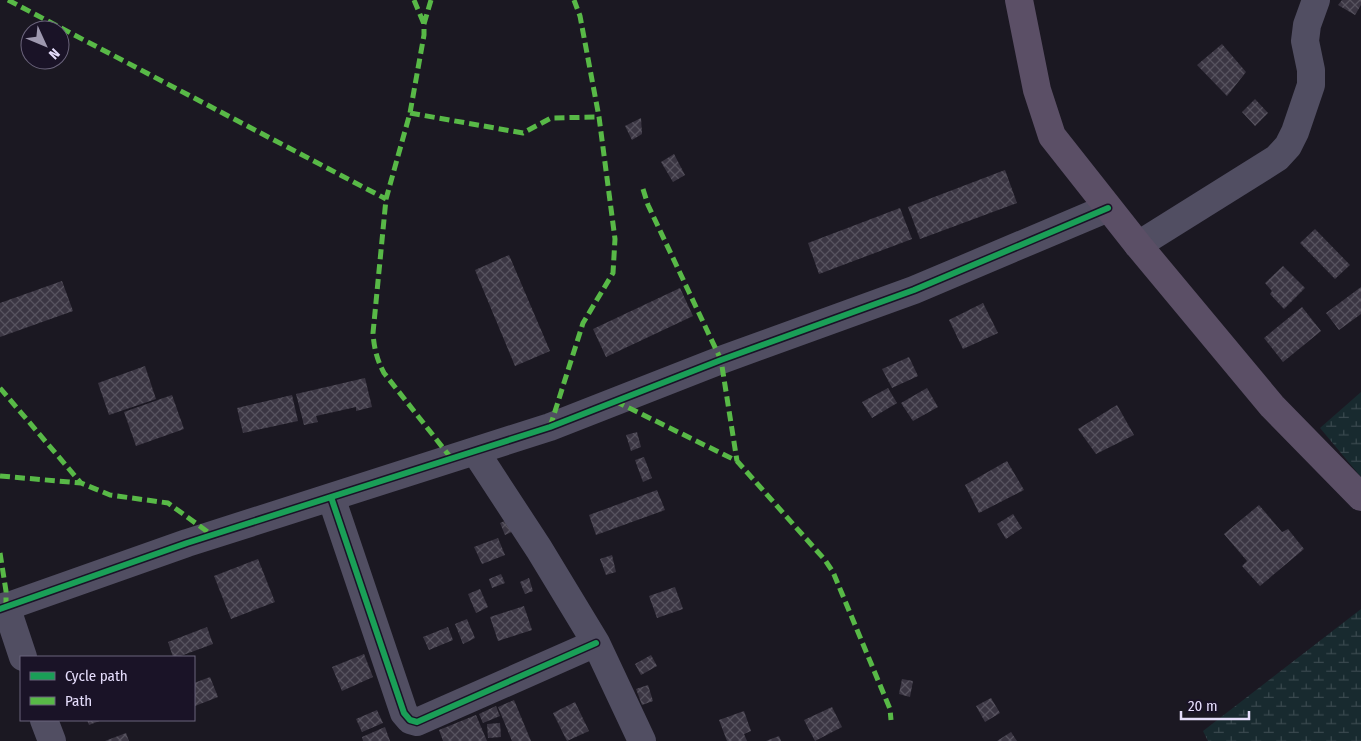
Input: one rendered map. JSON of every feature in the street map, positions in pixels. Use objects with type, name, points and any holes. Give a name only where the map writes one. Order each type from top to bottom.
[{"type":"main road","points":[[1019,0],[1037,90],[1052,136],[1138,245],[1272,406],[1361,497]]},
{"type":"street","points":[[1138,245],[1277,158],[1288,146],[1295,132],[1311,85],[1311,70],[1305,41],[1307,25],[1316,0]]},
{"type":"street","points":[[23,656],[3,607],[187,543],[550,427],[721,360],[914,290],[1108,208]]},
{"type":"street","points":[[475,451],[539,549],[596,643],[642,741]]},
{"type":"street","points":[[332,497],[404,713],[410,720],[416,722],[596,643]]},
{"type":"street","points":[[44,721],[52,741]]},
{"type":"green space","points":[[1361,392],[1361,477],[1320,428]]},
{"type":"green space","points":[[1361,609],[1361,741],[1208,741],[1203,731]]},
{"type":"building","points":[[1342,0],[1361,0],[1361,5],[1355,15],[1338,5]]},
{"type":"building","points":[[1222,44],[1246,72],[1227,96],[1197,65]]},
{"type":"building","points":[[1255,99],[1268,113],[1255,126],[1242,112]]},
{"type":"building","points":[[641,118],[642,134],[632,140],[625,126]]},
{"type":"building","points":[[674,154],[685,175],[673,182],[661,162]]},
{"type":"building","points":[[1005,170],[1017,203],[920,239],[908,207]]},
{"type":"building","points":[[900,208],[912,239],[819,274],[808,243]]},
{"type":"building","points":[[1315,229],[1350,265],[1335,279],[1300,243]]},
{"type":"building","points":[[509,255],[550,351],[515,366],[475,270]]},
{"type":"building","points":[[1283,266],[1305,288],[1284,309],[1270,294],[1272,291],[1265,283]]},
{"type":"building","points":[[62,281],[73,311],[0,337],[0,303]]},
{"type":"building","points":[[1361,287],[1361,314],[1339,330],[1326,313]]},
{"type":"building","points":[[680,288],[693,316],[606,357],[593,329]]},
{"type":"building","points":[[983,303],[998,333],[963,349],[949,320]]},
{"type":"building","points":[[1302,307],[1321,331],[1283,362],[1264,338]]},
{"type":"building","points":[[909,357],[918,376],[892,388],[882,369]]},
{"type":"building","points":[[145,366],[156,399],[109,415],[98,383]]},
{"type":"building","points":[[365,378],[372,407],[356,411],[356,407],[316,416],[318,422],[304,425],[296,394]]},
{"type":"building","points":[[888,388],[897,403],[872,418],[862,402]]},
{"type":"building","points":[[927,388],[938,407],[913,421],[901,403]]},
{"type":"building","points":[[172,395],[184,429],[136,446],[124,412]]},
{"type":"building","points":[[292,395],[298,421],[243,433],[237,408]]},
{"type":"building","points":[[1117,405],[1134,435],[1096,454],[1078,429]]},
{"type":"building","points":[[637,432],[641,447],[631,451],[626,435]]},
{"type":"building","points":[[644,457],[652,478],[643,482],[635,460]]},
{"type":"building","points":[[1007,461],[1024,490],[979,513],[965,485]]},
{"type":"building","points":[[657,490],[665,510],[596,535],[589,515]]},
{"type":"building","points":[[1259,505],[1282,532],[1288,529],[1304,549],[1260,586],[1242,566],[1247,561],[1224,534]]},
{"type":"building","points":[[1013,514],[1022,528],[1006,539],[997,524]]},
{"type":"building","points":[[509,519],[514,531],[505,535],[500,523]]},
{"type":"building","points":[[498,538],[505,555],[482,564],[474,547]]},
{"type":"building","points":[[612,555],[616,572],[606,575],[600,559]]},
{"type":"building","points":[[258,559],[275,602],[231,619],[214,576]]},
{"type":"building","points":[[501,574],[505,583],[492,588],[489,579]]},
{"type":"building","points":[[529,578],[533,591],[525,594],[520,582]]},
{"type":"building","points":[[675,587],[683,609],[657,618],[649,596]]},
{"type":"building","points":[[480,589],[488,607],[476,613],[468,594]]},
{"type":"building","points":[[524,606],[532,630],[498,641],[490,617]]},
{"type":"building","points":[[467,619],[475,638],[463,644],[455,624]]},
{"type":"building","points":[[207,627],[213,644],[181,656],[173,656],[168,642]]},
{"type":"building","points":[[448,627],[453,640],[429,650],[423,637]]},
{"type":"building","points":[[364,654],[373,677],[342,691],[332,667]]},
{"type":"building","points":[[651,655],[657,666],[641,675],[635,664]]},
{"type":"building","points":[[210,677],[218,697],[195,706],[195,683]]},
{"type":"building","points":[[902,679],[913,681],[910,697],[899,694]]},
{"type":"building","points":[[648,685],[653,701],[642,705],[636,689]]},
{"type":"building","points":[[991,698],[1000,713],[985,722],[976,706]]},
{"type":"building","points":[[514,700],[531,741],[512,741],[498,707]]},
{"type":"building","points":[[575,702],[589,731],[567,741],[553,713]]},
{"type":"building","points":[[496,706],[500,716],[483,723],[479,714]]},
{"type":"building","points":[[832,707],[842,727],[815,741],[804,720]]},
{"type":"building","points":[[377,710],[383,723],[362,732],[356,719]]},
{"type":"building","points":[[744,711],[751,731],[744,734],[747,741],[727,741],[719,720]]},
{"type":"building","points":[[476,715],[487,741],[443,741],[439,730]]},
{"type":"building","points":[[87,721],[99,721],[89,725]]},
{"type":"building","points":[[500,723],[501,737],[488,738],[487,724]]},
{"type":"building","points":[[385,727],[390,741],[363,741],[362,737]]},
{"type":"building","points":[[1011,732],[1017,741],[997,741]]},
{"type":"building","points":[[126,733],[129,741],[105,741]]},
{"type":"building","points":[[779,736],[781,741],[766,741]]},
{"type":"marked path","points":[[8,0],[386,199]]},
{"type":"marked path","points":[[414,0],[424,24]]},
{"type":"marked path","points":[[431,0],[424,24],[424,35],[410,113],[386,199],[373,333],[376,354],[384,373],[451,458]]},
{"type":"marked path","points":[[550,427],[583,323],[613,273],[615,239],[599,117],[580,16],[574,0]]},
{"type":"marked path","points":[[410,113],[523,133],[551,118],[599,117]]},
{"type":"marked path","points":[[643,189],[648,205],[721,360],[737,461]]},
{"type":"marked path","points":[[0,388],[81,483]]},
{"type":"marked path","points":[[615,401],[737,461],[825,560],[833,572],[890,709],[891,720]]},
{"type":"marked path","points":[[0,476],[81,483],[110,495],[168,503],[212,535]]},
{"type":"marked path","points":[[0,553],[6,591],[6,606]]},
{"type":"cycle path","points":[[0,609],[187,543],[550,427],[721,360],[914,290],[1108,208]]},
{"type":"cycle path","points":[[331,497],[404,713],[410,720],[417,722],[596,643]]}]
